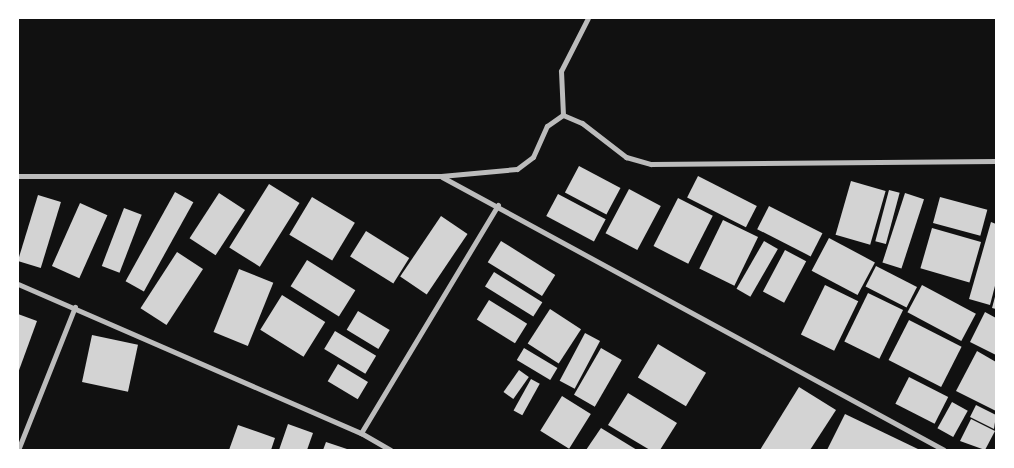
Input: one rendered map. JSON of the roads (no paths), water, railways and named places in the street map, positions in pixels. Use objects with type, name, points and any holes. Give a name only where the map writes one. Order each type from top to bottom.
[{"type":"street","points":[[563,115],[561,71],[588,18]]},
{"type":"street","points":[[563,115],[582,123],[626,157],[651,164],[996,161]]},
{"type":"street","points":[[18,176],[441,176],[516,169],[533,156],[547,126],[563,115]]},
{"type":"street","points":[[441,176],[498,205],[944,450]]},
{"type":"street","points":[[361,433],[498,205]]},
{"type":"street","points":[[18,284],[75,307],[361,433],[390,450]]},
{"type":"street","points":[[18,450],[75,307]]}]
